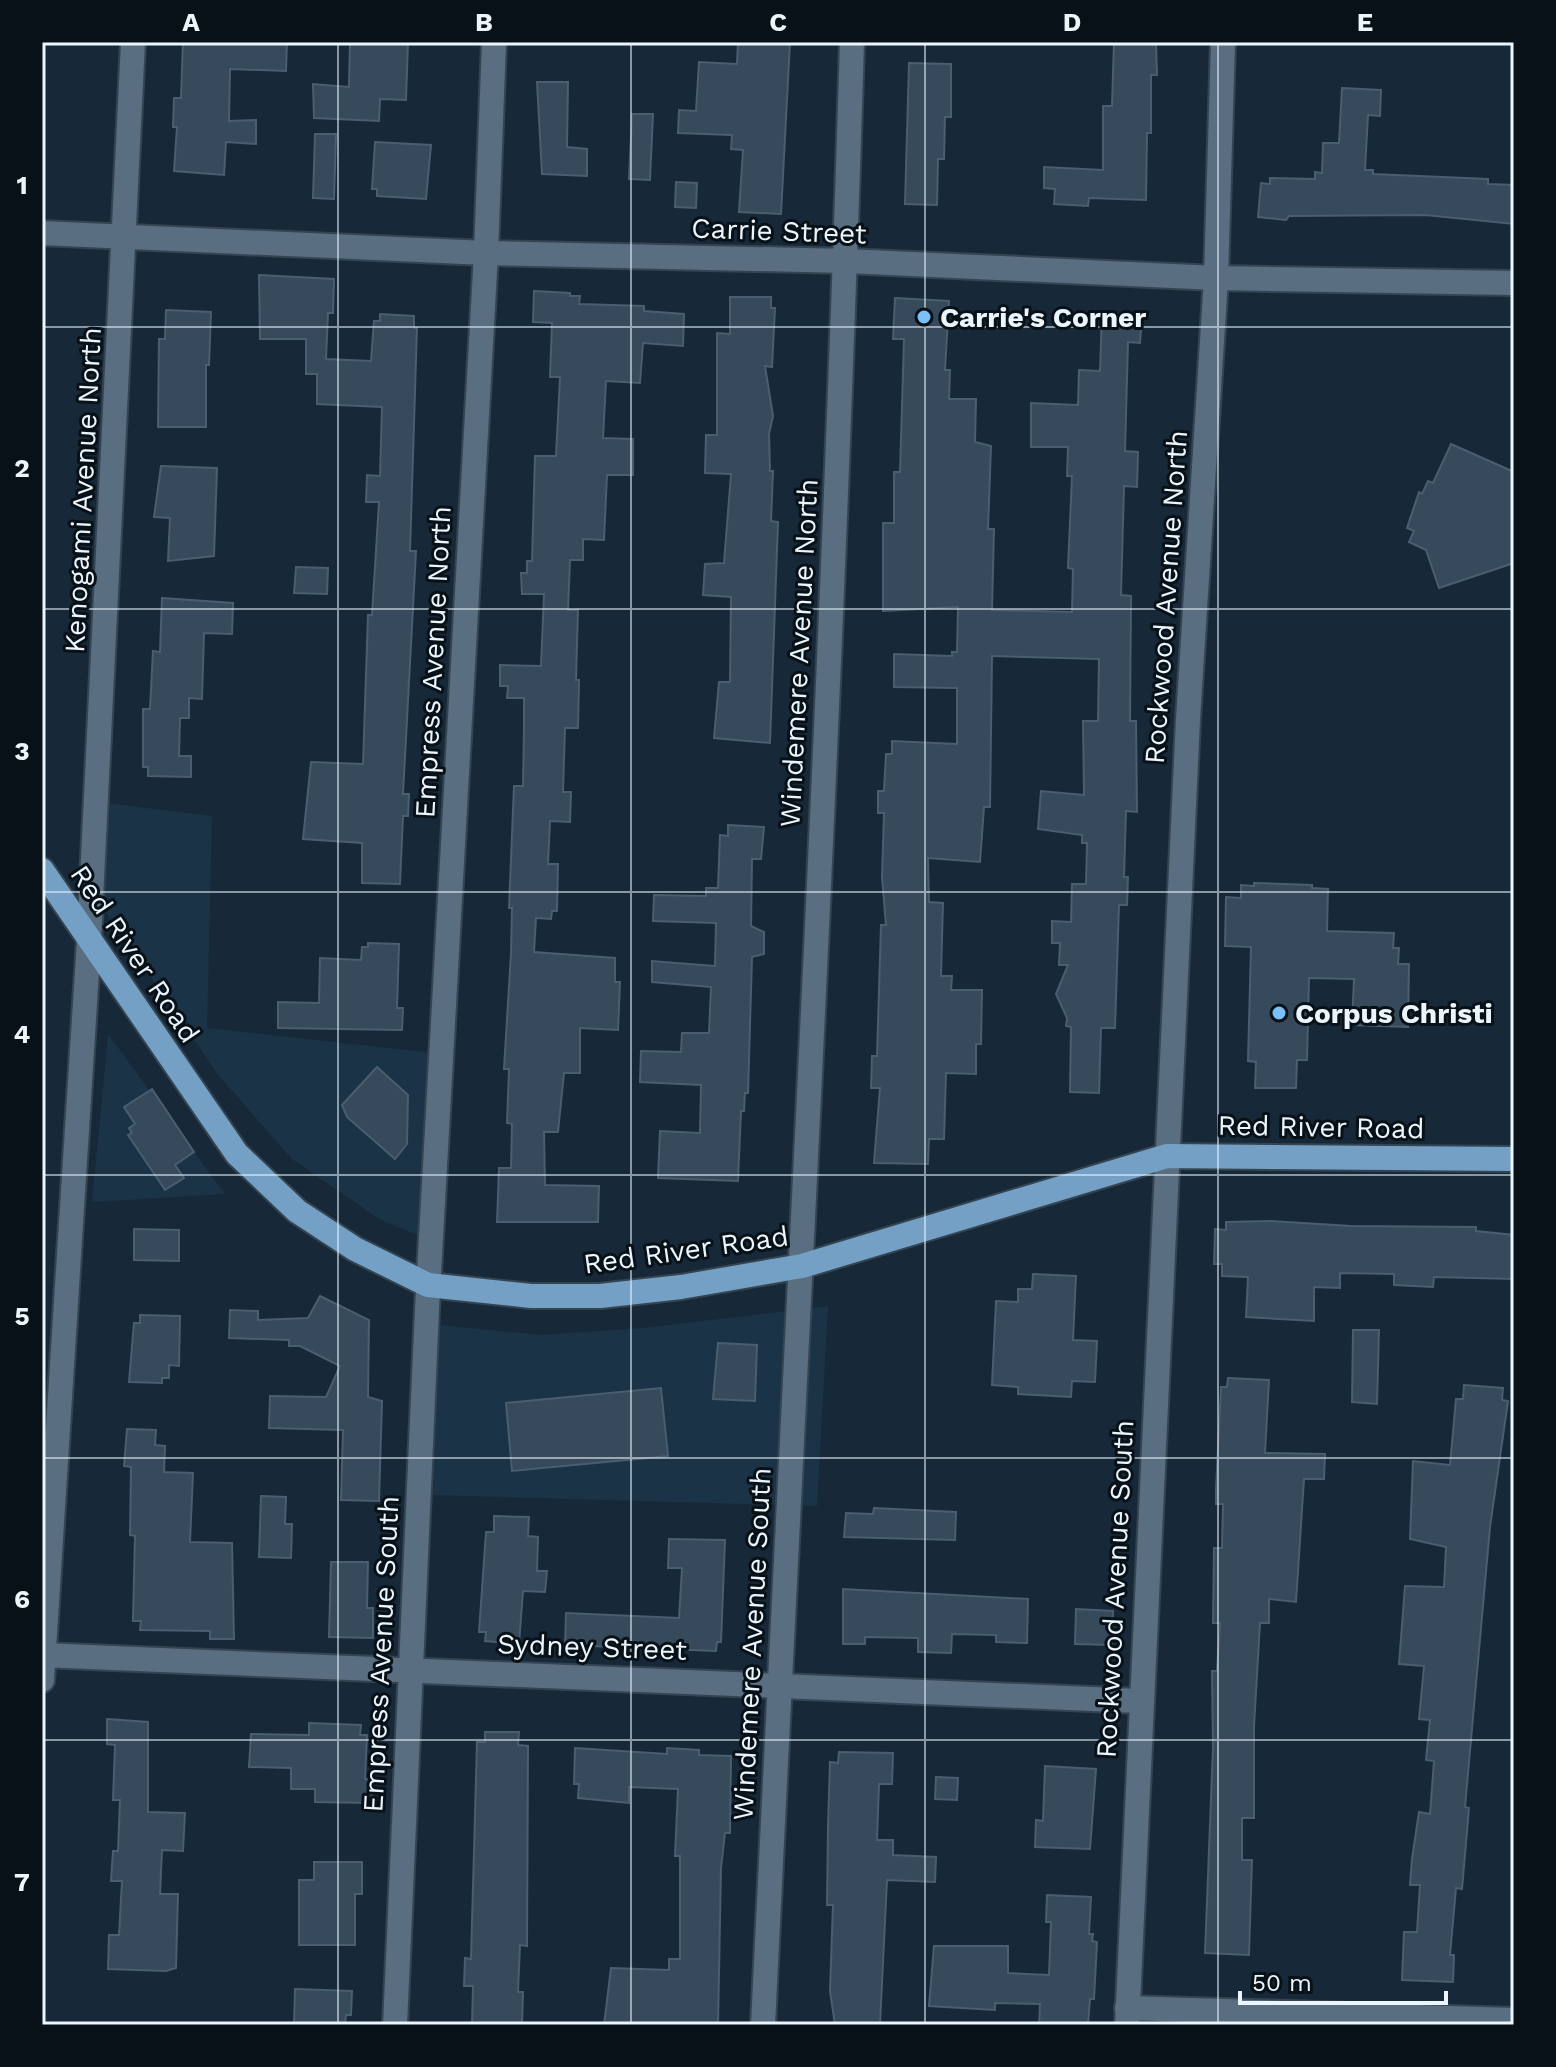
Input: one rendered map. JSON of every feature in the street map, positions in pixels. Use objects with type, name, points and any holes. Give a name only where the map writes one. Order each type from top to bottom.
[{"type":"main road","name":"Red River Road","points":[[42,870],[237,1154],[297,1211],[355,1249],[428,1285],[531,1296],[600,1296],[681,1287],[802,1266],[1167,1156],[1514,1159]]},
{"type":"street","name":"Kenogami Avenue North","points":[[42,1680],[89,940],[126,236],[133,42]]},
{"type":"street","name":"Empress Avenue North","points":[[428,1285],[486,253],[494,42]]},
{"type":"street","name":"Windemere Avenue North","points":[[802,1266],[847,261],[852,42]]},
{"type":"street","name":"Rockwood Avenue North","points":[[1167,1156],[1188,719],[1216,278],[1223,42]]},
{"type":"street","name":"Carrie Street","points":[[42,233],[486,253],[847,261],[1216,278],[1514,283]]},
{"type":"street","name":"Rockwood Avenue South","points":[[1127,2016],[1139,1701],[1167,1156]]},
{"type":"street","name":"Windemere Avenue South","points":[[763,2025],[802,1266]]},
{"type":"street","name":"Empress Avenue South","points":[[395,2025],[428,1285]]},
{"type":"street","name":"Sydney Street","points":[[42,1655],[1139,1701]]},
{"type":"street","points":[[1127,2016],[1513,2022],[1514,2006]]},
{"type":"shaded area","points":[[105,803],[212,816],[207,1028],[434,1053],[439,1244],[379,1219],[292,1159],[219,1076],[101,906]]},
{"type":"shaded area","points":[[108,1034],[225,1194],[92,1202]]},
{"type":"shaded area","points":[[828,1306],[817,1506],[433,1495],[439,1325],[541,1335],[644,1328]]},
{"type":"building","points":[[183,42],[287,42],[286,71],[230,69],[229,121],[256,120],[256,144],[226,142],[224,175],[174,171],[177,127],[173,127],[174,98],[181,98]]},
{"type":"building","points":[[350,42],[408,42],[406,100],[380,99],[379,121],[314,118],[313,84],[349,87]]},
{"type":"building","points":[[738,42],[790,42],[781,214],[739,212],[743,150],[731,149],[732,135],[678,133],[679,110],[696,111],[699,62],[737,64]]},
{"type":"building","points":[[1114,42],[1156,43],[1157,75],[1151,75],[1151,133],[1147,133],[1146,200],[1089,198],[1088,206],[1054,204],[1055,189],[1044,188],[1044,167],[1103,170],[1103,106],[1112,106]]},
{"type":"building","points":[[909,63],[951,64],[951,117],[945,117],[944,159],[938,159],[937,205],[905,204]]},
{"type":"building","points":[[537,82],[568,82],[567,147],[587,149],[587,176],[542,174]]},
{"type":"building","points":[[1342,88],[1381,90],[1380,116],[1368,115],[1365,170],[1373,170],[1373,174],[1488,179],[1488,184],[1514,185],[1514,224],[1425,215],[1289,216],[1286,220],[1258,217],[1261,183],[1270,184],[1270,178],[1315,179],[1315,172],[1322,173],[1323,143],[1339,143]]},
{"type":"building","points":[[632,114],[653,114],[650,180],[629,179]]},
{"type":"building","points":[[315,134],[336,134],[334,199],[313,198]]},
{"type":"building","points":[[375,142],[431,145],[426,199],[377,196],[377,189],[372,189]]},
{"type":"building","points":[[676,182],[697,183],[696,208],[675,207]]},
{"type":"building","points":[[259,275],[334,279],[333,313],[328,313],[326,359],[371,361],[374,321],[380,321],[380,314],[414,316],[414,328],[417,328],[410,551],[416,551],[403,794],[409,794],[408,816],[403,816],[400,884],[362,883],[362,843],[303,839],[311,762],[363,764],[368,615],[372,615],[379,502],[366,502],[367,475],[380,476],[382,407],[317,404],[317,374],[306,374],[306,339],[260,339]]},
{"type":"building","points":[[534,291],[570,293],[570,296],[580,296],[579,304],[644,306],[644,311],[684,314],[683,346],[643,343],[640,383],[606,381],[603,438],[633,439],[633,475],[607,475],[604,540],[583,539],[583,560],[570,560],[568,610],[578,610],[576,680],[579,680],[578,728],[565,728],[563,792],[571,792],[570,822],[550,821],[548,864],[558,864],[557,911],[552,911],[551,919],[536,918],[534,952],[615,958],[615,982],[620,982],[618,1030],[580,1028],[580,1073],[564,1073],[558,1132],[544,1132],[545,1185],[599,1186],[598,1222],[497,1222],[499,1168],[511,1168],[512,1124],[507,1123],[509,1069],[504,1069],[511,953],[512,908],[509,908],[514,786],[523,786],[524,727],[524,698],[507,698],[508,686],[500,686],[500,665],[541,666],[544,594],[522,594],[521,573],[527,573],[527,561],[532,561],[535,456],[556,456],[560,377],[550,377],[552,323],[533,322]]},
{"type":"building","points":[[730,297],[771,297],[771,308],[775,308],[772,367],[765,366],[773,416],[769,434],[770,471],[773,471],[771,521],[778,522],[770,743],[714,738],[719,682],[730,682],[731,597],[703,595],[705,564],[724,563],[731,474],[705,473],[706,435],[717,435],[717,333],[730,334]]},
{"type":"building","points":[[895,298],[949,301],[945,370],[950,370],[949,399],[976,399],[975,442],[991,446],[988,529],[994,529],[992,610],[1072,612],[1073,569],[1068,568],[1072,476],[1067,476],[1068,447],[1031,447],[1031,403],[1078,405],[1079,370],[1100,371],[1102,313],[1142,315],[1140,343],[1128,342],[1125,451],[1138,452],[1137,487],[1124,486],[1121,595],[1131,596],[1130,721],[1136,721],[1137,812],[1126,811],[1124,877],[1128,877],[1127,905],[1119,905],[1115,1028],[1101,1028],[1099,1093],[1070,1092],[1071,1027],[1066,1026],[1067,1018],[1056,994],[1068,965],[1059,965],[1060,943],[1052,943],[1052,921],[1071,922],[1072,884],[1086,884],[1087,843],[1082,843],[1082,835],[1038,829],[1041,791],[1084,795],[1083,721],[1098,721],[1099,659],[992,656],[990,807],[984,807],[980,862],[928,858],[929,902],[943,903],[941,976],[952,976],[951,990],[982,990],[981,1044],[976,1044],[976,1074],[946,1073],[944,1139],[929,1139],[928,1164],[874,1163],[880,1088],[871,1088],[872,1056],[877,1056],[881,925],[886,925],[882,877],[884,813],[878,813],[878,791],[884,791],[886,754],[892,754],[892,741],[957,744],[957,688],[894,687],[894,654],[952,656],[952,652],[957,652],[958,607],[883,611],[883,523],[894,523],[894,472],[900,472],[904,339],[893,339]]},
{"type":"building","points":[[166,310],[211,312],[209,365],[206,365],[206,427],[158,427],[159,339],[165,339]]},
{"type":"building","points":[[1451,444],[1514,472],[1514,563],[1439,588],[1426,550],[1409,542],[1414,531],[1407,528],[1419,492],[1422,494],[1428,481],[1433,483]]},
{"type":"building","points":[[161,466],[217,468],[214,556],[168,561],[170,518],[154,517]]},
{"type":"building","points":[[296,567],[328,568],[327,594],[294,593]]},
{"type":"building","points":[[162,598],[233,603],[232,634],[204,633],[202,699],[189,698],[189,718],[180,718],[179,756],[191,756],[191,777],[148,776],[148,767],[143,767],[143,709],[150,709],[153,651],[160,652]]},
{"type":"building","points":[[728,825],[764,827],[761,859],[752,859],[751,926],[764,932],[764,954],[752,957],[748,1093],[745,1093],[744,1111],[741,1111],[738,1181],[658,1178],[660,1131],[700,1133],[701,1085],[640,1082],[641,1051],[681,1052],[682,1033],[709,1033],[711,987],[652,982],[652,961],[715,966],[716,923],[653,921],[654,895],[706,896],[706,888],[718,888],[720,835],[728,836]]},
{"type":"building","name":"Corpus Christi","points":[[1254,883],[1312,885],[1312,888],[1328,889],[1327,931],[1394,933],[1393,948],[1399,948],[1398,964],[1409,964],[1408,1027],[1352,1025],[1354,979],[1309,978],[1307,1060],[1297,1060],[1296,1088],[1255,1088],[1256,1062],[1248,1061],[1251,947],[1225,946],[1226,897],[1241,898],[1241,885],[1254,886]]},
{"type":"building","points":[[368,943],[399,944],[397,1008],[403,1008],[402,1030],[278,1028],[278,1002],[319,1003],[320,958],[361,960],[362,947],[368,947]]},
{"type":"building","points":[[377,1067],[408,1095],[407,1144],[395,1159],[347,1117],[342,1105]]},
{"type":"building","points":[[152,1089],[194,1152],[175,1165],[184,1178],[165,1190],[128,1135],[132,1133],[129,1128],[135,1124],[124,1107]]},
{"type":"building","points":[[1271,1221],[1351,1226],[1476,1227],[1476,1231],[1514,1235],[1514,1279],[1434,1277],[1433,1287],[1394,1285],[1394,1274],[1340,1273],[1340,1288],[1314,1287],[1314,1321],[1246,1317],[1248,1277],[1222,1276],[1222,1264],[1214,1264],[1215,1229],[1226,1230],[1226,1222]]},
{"type":"building","points":[[134,1229],[179,1230],[179,1261],[134,1260]]},
{"type":"building","points":[[1033,1274],[1076,1276],[1073,1340],[1097,1341],[1095,1382],[1072,1381],[1071,1397],[1018,1394],[1018,1387],[992,1385],[996,1301],[1018,1302],[1018,1289],[1032,1289]]},
{"type":"building","points":[[320,1296],[369,1320],[368,1397],[382,1401],[379,1501],[341,1500],[343,1430],[269,1428],[270,1396],[326,1397],[340,1366],[300,1346],[289,1346],[289,1340],[229,1338],[230,1310],[258,1311],[258,1320],[308,1318]]},
{"type":"building","points":[[140,1315],[180,1316],[179,1366],[169,1365],[169,1378],[162,1378],[162,1383],[129,1382],[134,1323],[140,1323]]},
{"type":"building","points":[[1353,1330],[1379,1330],[1377,1404],[1352,1402]]},
{"type":"building","points":[[718,1343],[757,1345],[755,1401],[713,1399]]},
{"type":"building","points":[[1228,1378],[1269,1380],[1265,1453],[1325,1454],[1324,1479],[1304,1479],[1296,1602],[1269,1599],[1269,1623],[1260,1623],[1254,1726],[1254,1818],[1242,1818],[1242,1860],[1252,1860],[1249,1955],[1205,1953],[1213,1747],[1212,1671],[1217,1671],[1220,1623],[1213,1623],[1214,1548],[1222,1548],[1223,1504],[1216,1504],[1216,1489],[1221,1387],[1227,1387]]},
{"type":"building","points":[[1464,1385],[1503,1388],[1502,1400],[1508,1401],[1490,1527],[1465,1807],[1469,1808],[1462,1889],[1456,1888],[1450,1955],[1454,1955],[1453,1982],[1402,1980],[1404,1932],[1417,1932],[1420,1885],[1410,1885],[1412,1859],[1419,1812],[1430,1814],[1434,1761],[1426,1760],[1430,1720],[1419,1719],[1424,1666],[1399,1664],[1405,1586],[1444,1587],[1446,1547],[1410,1539],[1413,1461],[1450,1465],[1456,1399],[1463,1399]]},
{"type":"building","points":[[661,1388],[668,1456],[512,1471],[506,1403]]},
{"type":"building","points":[[127,1429],[156,1430],[155,1445],[165,1446],[164,1472],[193,1473],[190,1542],[232,1543],[234,1639],[210,1639],[210,1631],[140,1630],[141,1621],[133,1621],[135,1536],[130,1535],[131,1467],[124,1466]]},
{"type":"building","points":[[261,1496],[286,1497],[285,1524],[292,1524],[291,1558],[259,1557]]},
{"type":"building","points":[[874,1508],[956,1512],[955,1540],[844,1537],[846,1513],[873,1514]]},
{"type":"building","points":[[494,1516],[529,1517],[528,1536],[538,1537],[537,1571],[547,1571],[545,1592],[523,1591],[519,1644],[485,1641],[486,1632],[479,1632],[486,1532],[494,1532]]},
{"type":"building","points":[[669,1539],[725,1540],[721,1642],[717,1642],[716,1651],[565,1645],[566,1613],[679,1618],[682,1568],[668,1568]]},
{"type":"building","points":[[331,1562],[368,1562],[367,1608],[373,1608],[373,1638],[329,1637]]},
{"type":"building","points":[[843,1589],[1028,1599],[1027,1643],[996,1642],[996,1635],[952,1634],[951,1653],[918,1652],[918,1638],[865,1637],[865,1644],[843,1644]]},
{"type":"building","points":[[1076,1609],[1113,1611],[1112,1645],[1075,1644]]},
{"type":"building","points":[[107,1719],[148,1722],[148,1812],[185,1813],[183,1851],[162,1850],[160,1894],[178,1894],[176,1968],[166,1971],[108,1969],[109,1935],[119,1935],[122,1881],[111,1881],[113,1851],[118,1851],[120,1800],[113,1800],[115,1745],[107,1744]]},
{"type":"building","points":[[309,1723],[361,1725],[360,1735],[367,1735],[365,1779],[373,1779],[372,1803],[315,1802],[315,1789],[291,1789],[291,1768],[249,1767],[251,1734],[309,1735]]},
{"type":"building","points":[[485,1732],[519,1732],[518,1745],[528,1746],[527,1946],[520,1945],[518,1992],[523,1992],[522,2025],[472,2025],[473,1986],[464,1986],[465,1958],[471,1959],[477,1742],[485,1742]]},
{"type":"building","points":[[575,1748],[667,1754],[667,1748],[699,1750],[699,1755],[731,1756],[730,1833],[725,1833],[721,1868],[718,2025],[604,2025],[611,1968],[669,1970],[669,1959],[680,1959],[680,1856],[675,1856],[678,1789],[629,1787],[629,1803],[578,1798],[579,1784],[574,1784]]},
{"type":"building","points":[[839,1752],[893,1753],[892,1784],[879,1784],[877,1840],[893,1840],[893,1855],[936,1857],[935,1882],[887,1880],[880,2025],[835,2025],[830,1991],[833,1905],[827,1905],[828,1826],[830,1762],[838,1763]]},
{"type":"building","points":[[1045,1766],[1096,1769],[1090,1849],[1035,1847],[1036,1820],[1043,1821]]},
{"type":"building","points":[[936,1777],[958,1778],[957,1800],[935,1799]]},
{"type":"building","points":[[314,1862],[362,1862],[362,1894],[355,1894],[355,1945],[299,1945],[299,1880],[314,1880]]},
{"type":"building","points":[[1047,1895],[1091,1897],[1089,1934],[1093,1934],[1092,1941],[1097,1942],[1094,1999],[1090,1999],[1088,2025],[1039,2025],[1040,2004],[995,2003],[995,2010],[929,2006],[934,1946],[1008,1946],[1008,1973],[1049,1975],[1051,1922],[1046,1922]]},
{"type":"building","points":[[295,1989],[352,1991],[351,2015],[346,2015],[345,2025],[294,2025]]},
{"type":"place","name":"Carrie's Corner","points":[[924,317]]},
{"type":"place","name":"Corpus Christi","points":[[1279,1013]]}]
